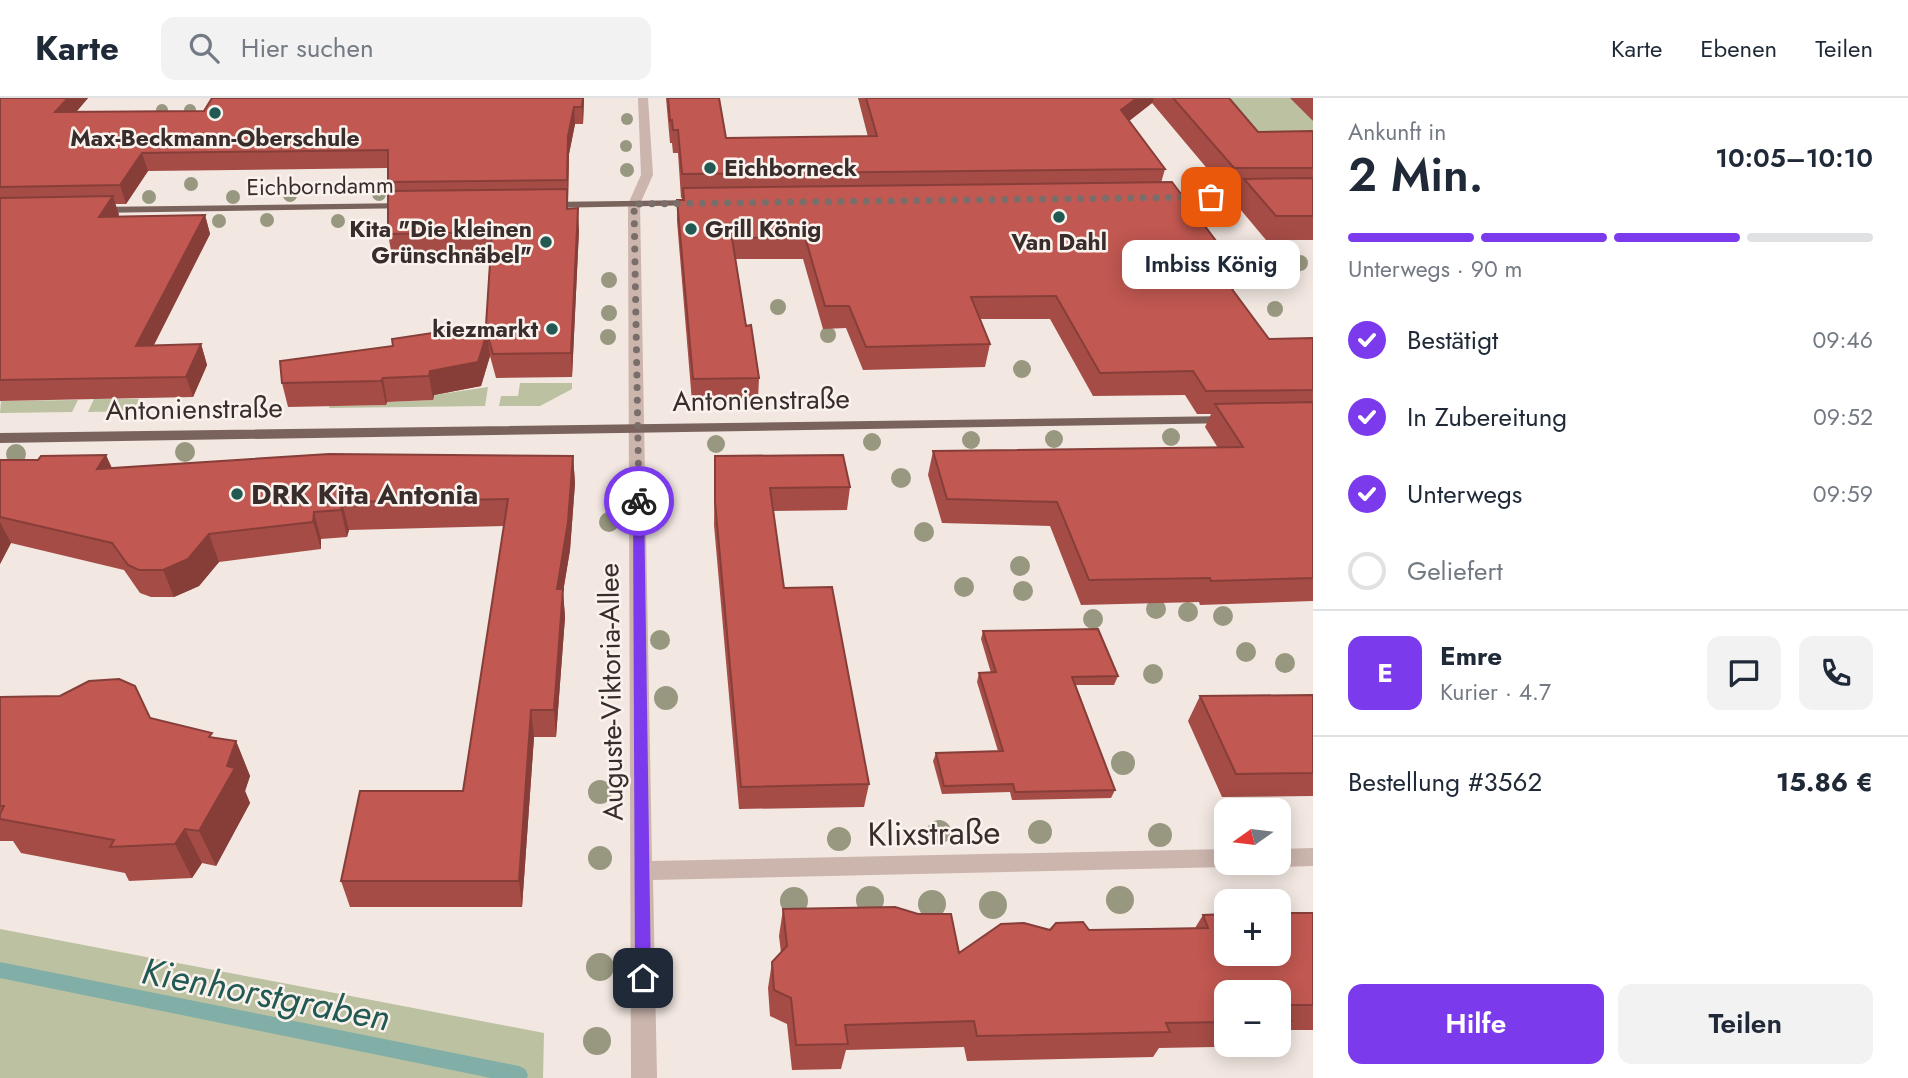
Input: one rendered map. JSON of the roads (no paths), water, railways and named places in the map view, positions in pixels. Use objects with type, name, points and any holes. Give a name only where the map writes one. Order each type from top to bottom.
[{"type":"main road","points":[[1153,198],[1273,197]]},
{"type":"main road","points":[[538,205],[711,203]]},
{"type":"main road","name":"Eichborndamm","points":[[83,210],[429,206]]},
{"type":"main road","name":"Antonienstraße","points":[[0,438],[1253,420]]},
{"type":"street","name":"Auguste-Viktoria-Allee","points":[[643,98],[647,175],[634,204],[644,1078]]},
{"type":"street","points":[[1292,858],[1313,857]]},
{"type":"street","name":"Klixstraße","points":[[642,871],[1214,859]]},
{"type":"waterway","name":"Kienhorstgraben","points":[[0,970],[519,1075]]},
{"type":"place","name":"Max-Beckmann-Oberschule","points":[[215,113]]},
{"type":"place","name":"Eichborneck","points":[[710,168]]},
{"type":"place","name":"Imbiss König","points":[[1211,197]]},
{"type":"place","name":"Van Dahl","points":[[1059,217]]},
{"type":"place","name":"Grill König","points":[[691,229]]},
{"type":"place","name":"Kita \"Die kleinen Grünschnäbel\"","points":[[546,242]]},
{"type":"place","name":"kiezmarkt","points":[[552,329]]},
{"type":"place","name":"DRK Kita Antonia","points":[[237,494]]}]
